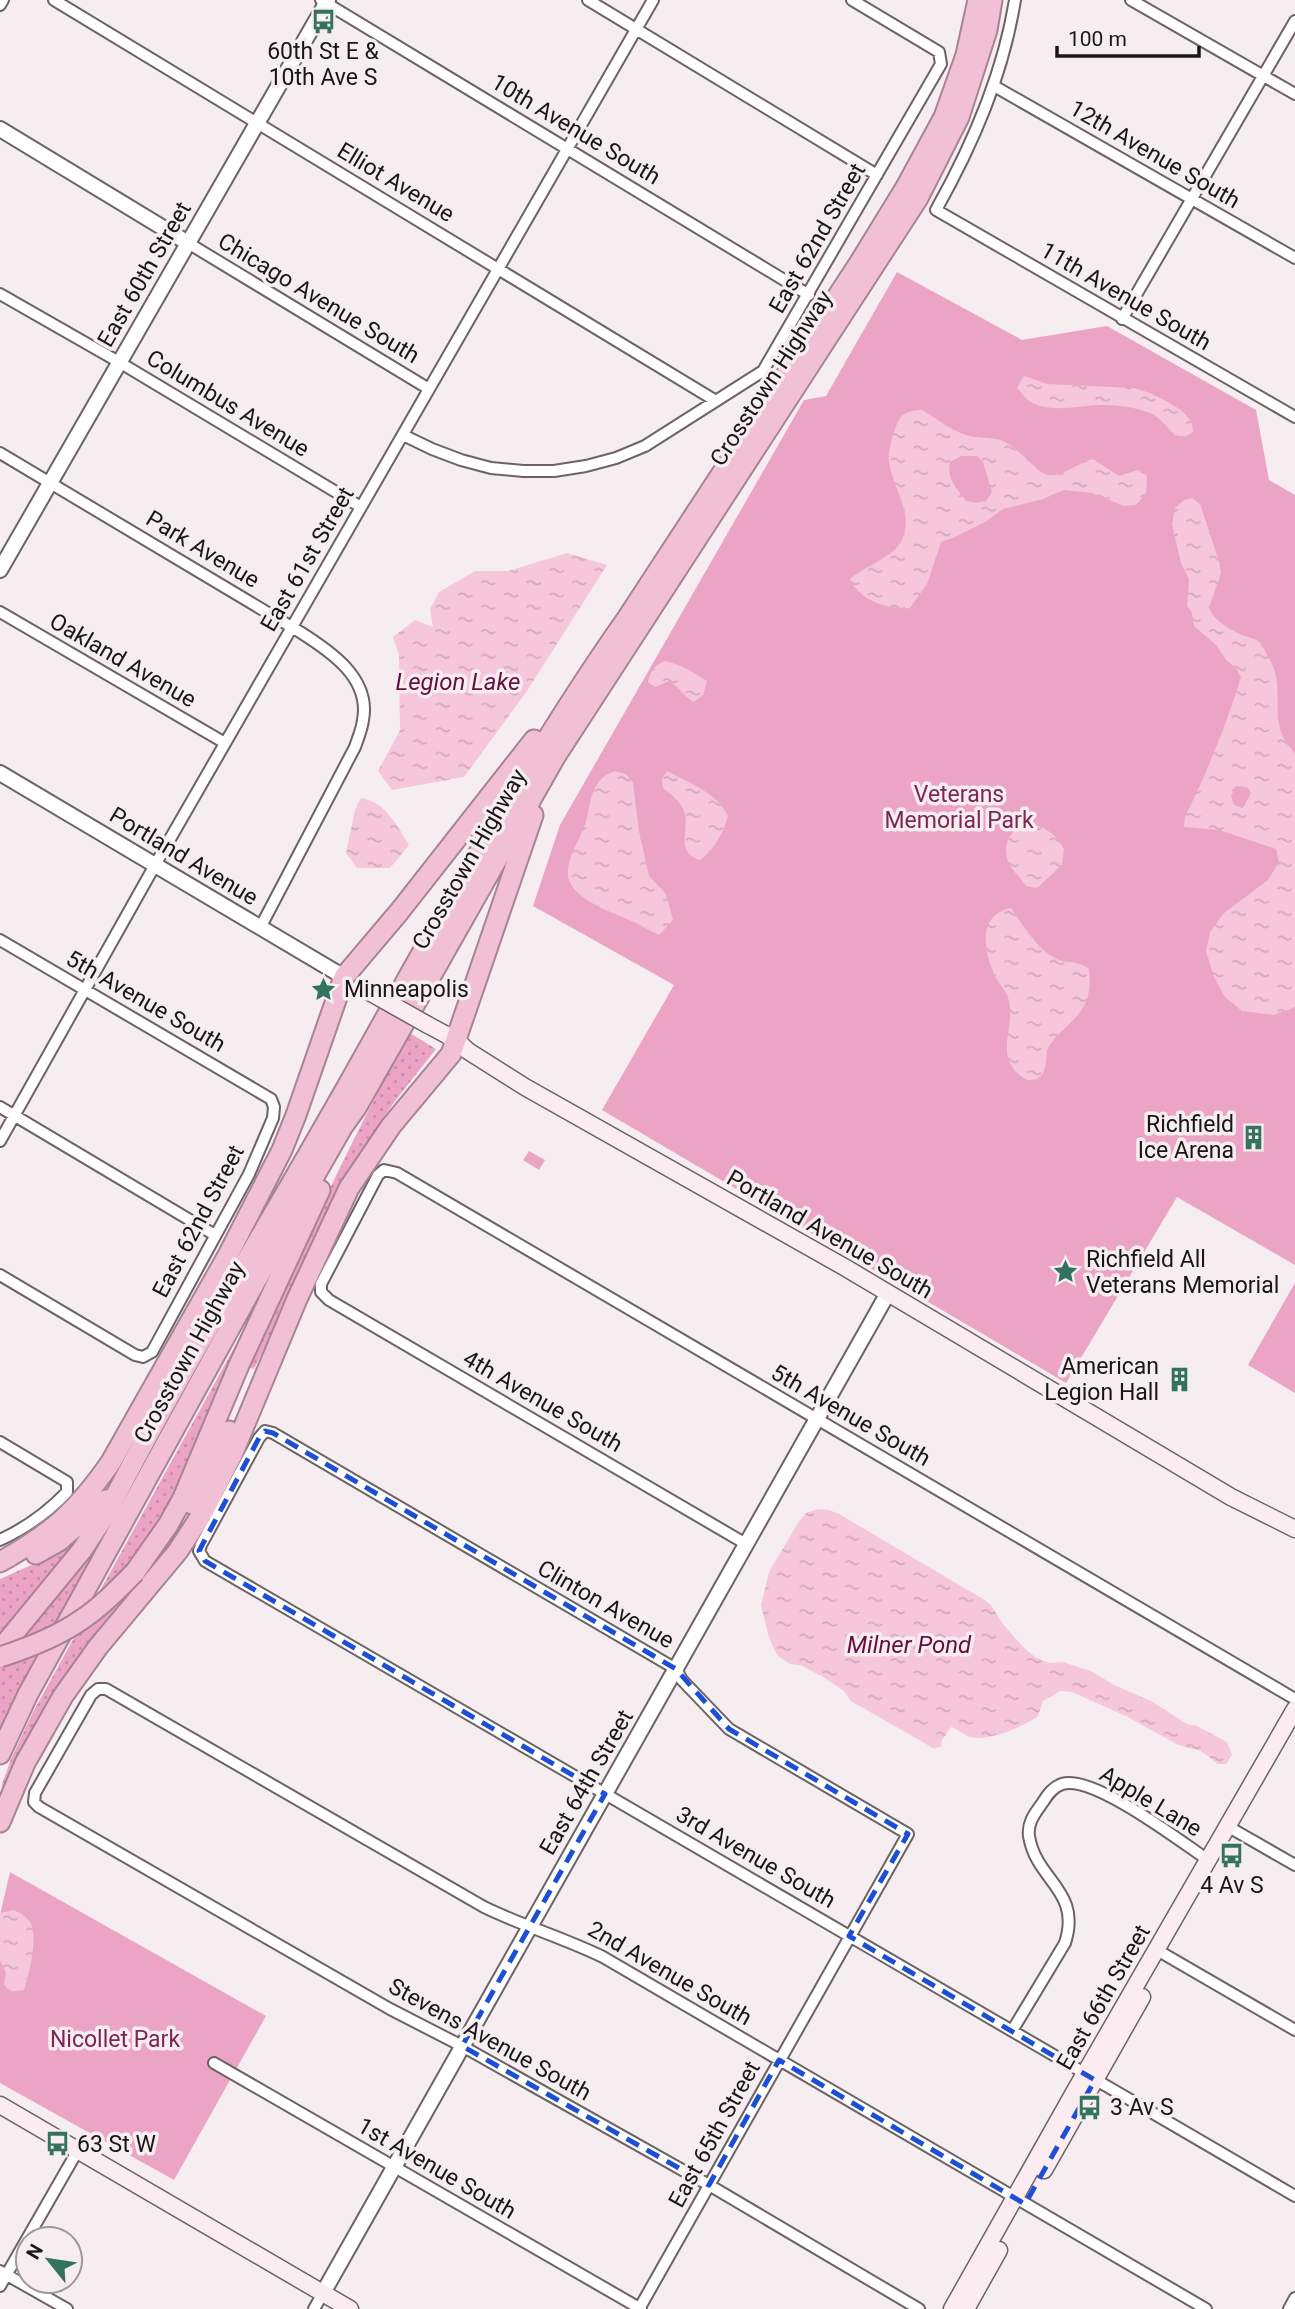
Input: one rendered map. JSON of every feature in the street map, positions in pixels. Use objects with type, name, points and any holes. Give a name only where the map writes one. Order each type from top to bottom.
[{"type":"highway","name":"Crosstown Highway","points":[[0,1650],[82,1549],[106,1514],[506,806],[595,663],[860,262],[906,187],[944,117],[966,55],[978,0]]},
{"type":"highway","name":"Crosstown Highway","points":[[0,1755],[28,1694],[336,1138],[356,1108],[555,757],[918,198],[959,117],[987,30],[992,0]]},
{"type":"highway","points":[[0,1562],[35,1542],[64,1519],[89,1494],[111,1462],[227,1256],[282,1150],[344,977],[595,663]]},
{"type":"highway","points":[[0,1822],[25,1762],[62,1696],[178,1551],[202,1514],[232,1455],[297,1299],[349,1188],[391,1126],[451,1054],[555,757]]},
{"type":"highway","points":[[135,1572],[183,1498],[239,1365],[349,1130],[356,1108]]},
{"type":"highway","points":[[0,1657],[32,1646],[80,1621],[151,1559],[190,1508],[285,1316],[297,1299]]},
{"type":"highway","points":[[0,1569],[26,1559],[58,1541],[82,1523],[120,1487]]},
{"type":"main road","name":"Portland Avenue South","points":[[344,977],[456,1040],[468,1051],[525,1087],[888,1293],[1231,1497],[1295,1529]]},
{"type":"main road","name":"East 66th Street","points":[[965,2309],[1020,2201],[1232,1828],[1295,1709]]},
{"type":"main road","name":"East 66th Street","points":[[1161,1952],[1208,1860],[1232,1828],[1295,1730]]},
{"type":"main road","points":[[0,2105],[351,2309]]},
{"type":"main road","name":"East 66th Street","points":[[952,2309],[1020,2201]]},
{"type":"street","points":[[0,5],[3,0]]},
{"type":"street","name":"Elliot Avenue","points":[[54,0],[716,401]]},
{"type":"street","points":[[588,0],[877,175]]},
{"type":"street","name":"East 61st Street","points":[[0,1140],[155,865],[653,0]]},
{"type":"street","name":"East 62nd Street","points":[[403,435],[451,457],[491,468],[554,471],[586,466],[645,446],[763,371],[941,64],[942,56],[939,52],[852,0]]},
{"type":"street","points":[[994,86],[1015,0]]},
{"type":"street","points":[[1131,0],[1295,94]]},
{"type":"street","name":"East 60th Street","points":[[0,570],[325,1]]},
{"type":"street","name":"10th Avenue South","points":[[325,1],[808,295]]},
{"type":"street","points":[[1122,319],[1295,21]]},
{"type":"street","name":"12th Avenue South","points":[[994,86],[1295,258]]},
{"type":"street","name":"11th Avenue South","points":[[994,86],[968,150],[936,210],[1295,417]]},
{"type":"street","points":[[0,129],[188,243]]},
{"type":"street","name":"Chicago Avenue South","points":[[188,243],[429,389]]},
{"type":"street","name":"Columbus Avenue","points":[[0,294],[120,362],[361,507]]},
{"type":"street","name":"Park Avenue","points":[[0,453],[325,648],[342,661],[355,679],[362,698],[364,718],[355,747],[260,928]]},
{"type":"street","name":"Oakland Avenue","points":[[0,612],[225,743]]},
{"type":"street","name":"Portland Avenue","points":[[0,773],[344,977]]},
{"type":"street","name":"5th Avenue South","points":[[0,940],[271,1099]]},
{"type":"street","name":"East 62nd Street","points":[[0,1275],[135,1355],[143,1357],[152,1352],[249,1174],[273,1118],[274,1107],[271,1099]]},
{"type":"street","points":[[0,1107],[215,1234]]},
{"type":"street","name":"5th Avenue South","points":[[384,1170],[397,1173],[1295,1699]]},
{"type":"street","name":"4th Avenue South","points":[[384,1170],[378,1175],[364,1199],[321,1284],[321,1292],[329,1300],[746,1544]]},
{"type":"street","name":"East 64th Street","points":[[323,2293],[888,1293]]},
{"type":"street","name":"3rd Avenue South","points":[[265,1431],[199,1551],[205,1561],[1295,2196]]},
{"type":"street","name":"Clinton Avenue","points":[[265,1431],[285,1440],[676,1669],[682,1680],[729,1729],[908,1834]]},
{"type":"street","points":[[0,1442],[67,1482],[67,1492],[53,1507],[27,1527],[0,1541]]},
{"type":"street","name":"Stevens Avenue South","points":[[106,1689],[98,1689],[91,1695],[35,1793],[34,1802],[39,1807],[390,2009],[462,2046],[709,2185],[919,2309]]},
{"type":"street","name":"2nd Avenue South","points":[[106,1689],[484,1907],[568,1940],[603,1957],[1206,2309]]},
{"type":"street","name":"Apple Lane","points":[[1012,2031],[1065,1943],[1068,1932],[1070,1920],[1064,1897],[1046,1874],[1029,1836],[1032,1818],[1054,1788],[1071,1782],[1106,1793],[1208,1860]]},
{"type":"street","points":[[1232,1828],[1295,1865]]},
{"type":"street","name":"East 65th Street","points":[[639,2309],[908,1834]]},
{"type":"street","points":[[1161,1952],[1295,2030]]},
{"type":"street","name":"1st Avenue South","points":[[214,2063],[639,2309]]},
{"type":"street","points":[[0,2286],[3,2273],[78,2150]]},
{"type":"street","points":[[3,2273],[67,2309]]},
{"type":"street","points":[[314,2309],[323,2293]]},
{"type":"street","points":[[1289,2309],[1295,2298]]},
{"type":"highlighted area","points":[[265,1431],[273,1433],[676,1669],[729,1729],[908,1834],[849,1936],[1095,2080],[1025,2204],[779,2060],[709,2185],[462,2046],[605,1794],[205,1561],[199,1551],[259,1438]]},
{"type":"green space","name":"Veterans Memorial Park","points":[[897,272],[1022,340],[1107,326],[1256,410],[1269,480],[1295,495],[1295,1265],[1177,1197],[1066,1383],[602,1110],[674,985],[533,906],[560,825],[804,400],[826,396]]},
{"type":"green space","points":[[410,1033],[436,1049],[395,1101],[361,1151],[254,1369],[248,1367],[345,1157]]},
{"type":"green space","points":[[529,1151],[545,1160],[539,1170],[523,1160]]},
{"type":"green space","points":[[1295,1283],[1295,1393],[1248,1365]]},
{"type":"green space","points":[[244,1330],[247,1333],[209,1424],[167,1511],[187,1525],[216,1472],[238,1421],[241,1423],[214,1484],[180,1541],[66,1684],[18,1767],[0,1812],[2,1784],[33,1712]]},
{"type":"green space","points":[[73,1539],[75,1541],[0,1634],[0,1579],[47,1558]]},
{"type":"green space","points":[[88,1557],[93,1560],[0,1741],[0,1666]]},
{"type":"green space","name":"Nicollet Park","points":[[10,1872],[266,2016],[174,2180],[0,2083],[0,1915]]},
{"type":"water","points":[[1024,376],[1048,384],[1134,388],[1150,393],[1181,410],[1192,422],[1193,432],[1186,436],[1176,436],[1156,416],[1129,407],[1044,407],[1027,399],[1017,388]]},
{"type":"water","points":[[922,410],[960,433],[1003,441],[1047,475],[1058,474],[1093,459],[1119,476],[1138,470],[1147,476],[1146,493],[1136,505],[1124,506],[1092,493],[1064,490],[1043,499],[1003,509],[985,522],[941,542],[927,584],[910,608],[875,602],[860,593],[850,579],[893,551],[902,540],[906,520],[891,472],[889,452],[899,419],[906,413]],"holes":[[[961,456],[977,456],[983,462],[992,492],[986,501],[976,503],[966,501],[959,492],[949,468],[950,462]]]},
{"type":"water","points":[[1192,498],[1200,504],[1219,561],[1221,573],[1209,608],[1223,624],[1260,643],[1275,672],[1281,730],[1295,753],[1295,1007],[1274,1015],[1242,1011],[1225,997],[1214,977],[1206,951],[1210,932],[1224,913],[1268,880],[1279,862],[1276,849],[1219,830],[1184,827],[1185,817],[1216,748],[1241,677],[1216,645],[1194,626],[1192,613],[1187,606],[1189,579],[1181,563],[1172,524],[1175,508]],"holes":[[[1236,786],[1247,787],[1251,793],[1243,808],[1234,805],[1231,796]]]},
{"type":"water","name":"Legion Lake","points":[[567,553],[607,565],[527,691],[464,777],[392,790],[378,771],[400,730],[399,655],[393,637],[415,620],[433,627],[430,609],[439,592],[475,571],[508,571]]},
{"type":"water","points":[[664,661],[681,666],[707,681],[703,695],[694,702],[669,681],[655,687],[648,682],[653,669]]},
{"type":"water","points":[[615,771],[626,774],[633,783],[639,831],[649,876],[666,894],[673,920],[659,935],[594,904],[574,889],[569,880],[569,862],[585,825],[594,790],[602,778]]},
{"type":"water","points":[[667,771],[710,795],[728,816],[718,840],[700,860],[692,857],[685,847],[686,822],[682,807],[663,788],[662,778]]},
{"type":"water","points":[[361,798],[384,809],[409,845],[390,868],[357,868],[346,853],[355,810]]},
{"type":"water","points":[[1030,824],[1050,832],[1064,849],[1062,865],[1037,888],[1026,886],[1011,866],[1006,850],[1012,833]]},
{"type":"water","points":[[1011,908],[1033,939],[1047,953],[1089,969],[1089,992],[1083,1008],[1049,1045],[1043,1073],[1031,1080],[1017,1073],[1008,1056],[1009,1001],[996,978],[986,947],[986,936],[992,918]]},
{"type":"water","name":"Milner Pond","points":[[817,1509],[839,1514],[983,1599],[991,1605],[1024,1648],[1035,1657],[1049,1663],[1063,1662],[1093,1672],[1114,1685],[1151,1701],[1187,1724],[1197,1726],[1227,1742],[1232,1755],[1226,1764],[1218,1764],[1201,1751],[1178,1745],[1128,1717],[1072,1692],[1060,1691],[1043,1701],[1038,1716],[1014,1729],[993,1736],[975,1738],[951,1727],[942,1740],[941,1747],[933,1748],[851,1701],[844,1691],[823,1677],[801,1665],[790,1664],[778,1656],[768,1634],[761,1605],[769,1572],[798,1523],[806,1513]]},
{"type":"water","points":[[14,1910],[26,1917],[31,1924],[33,1947],[24,1990],[9,1992],[4,1984],[6,1973],[0,1960],[0,1913]]},
{"type":"place","name":"60th St E & 10th Ave S","points":[[323,21]]},
{"type":"place","name":"Minneapolis","points":[[324,989]]},
{"type":"place","name":"Richfield Ice Arena","points":[[1254,1137]]},
{"type":"place","name":"Richfield All Veterans Memorial","points":[[1066,1272]]},
{"type":"place","name":"American Legion Hall","points":[[1179,1379]]},
{"type":"place","name":"4 Av S","points":[[1232,1855]]},
{"type":"place","name":"3 Av S","points":[[1090,2107]]},
{"type":"place","name":"63 St W","points":[[57,2144]]}]
